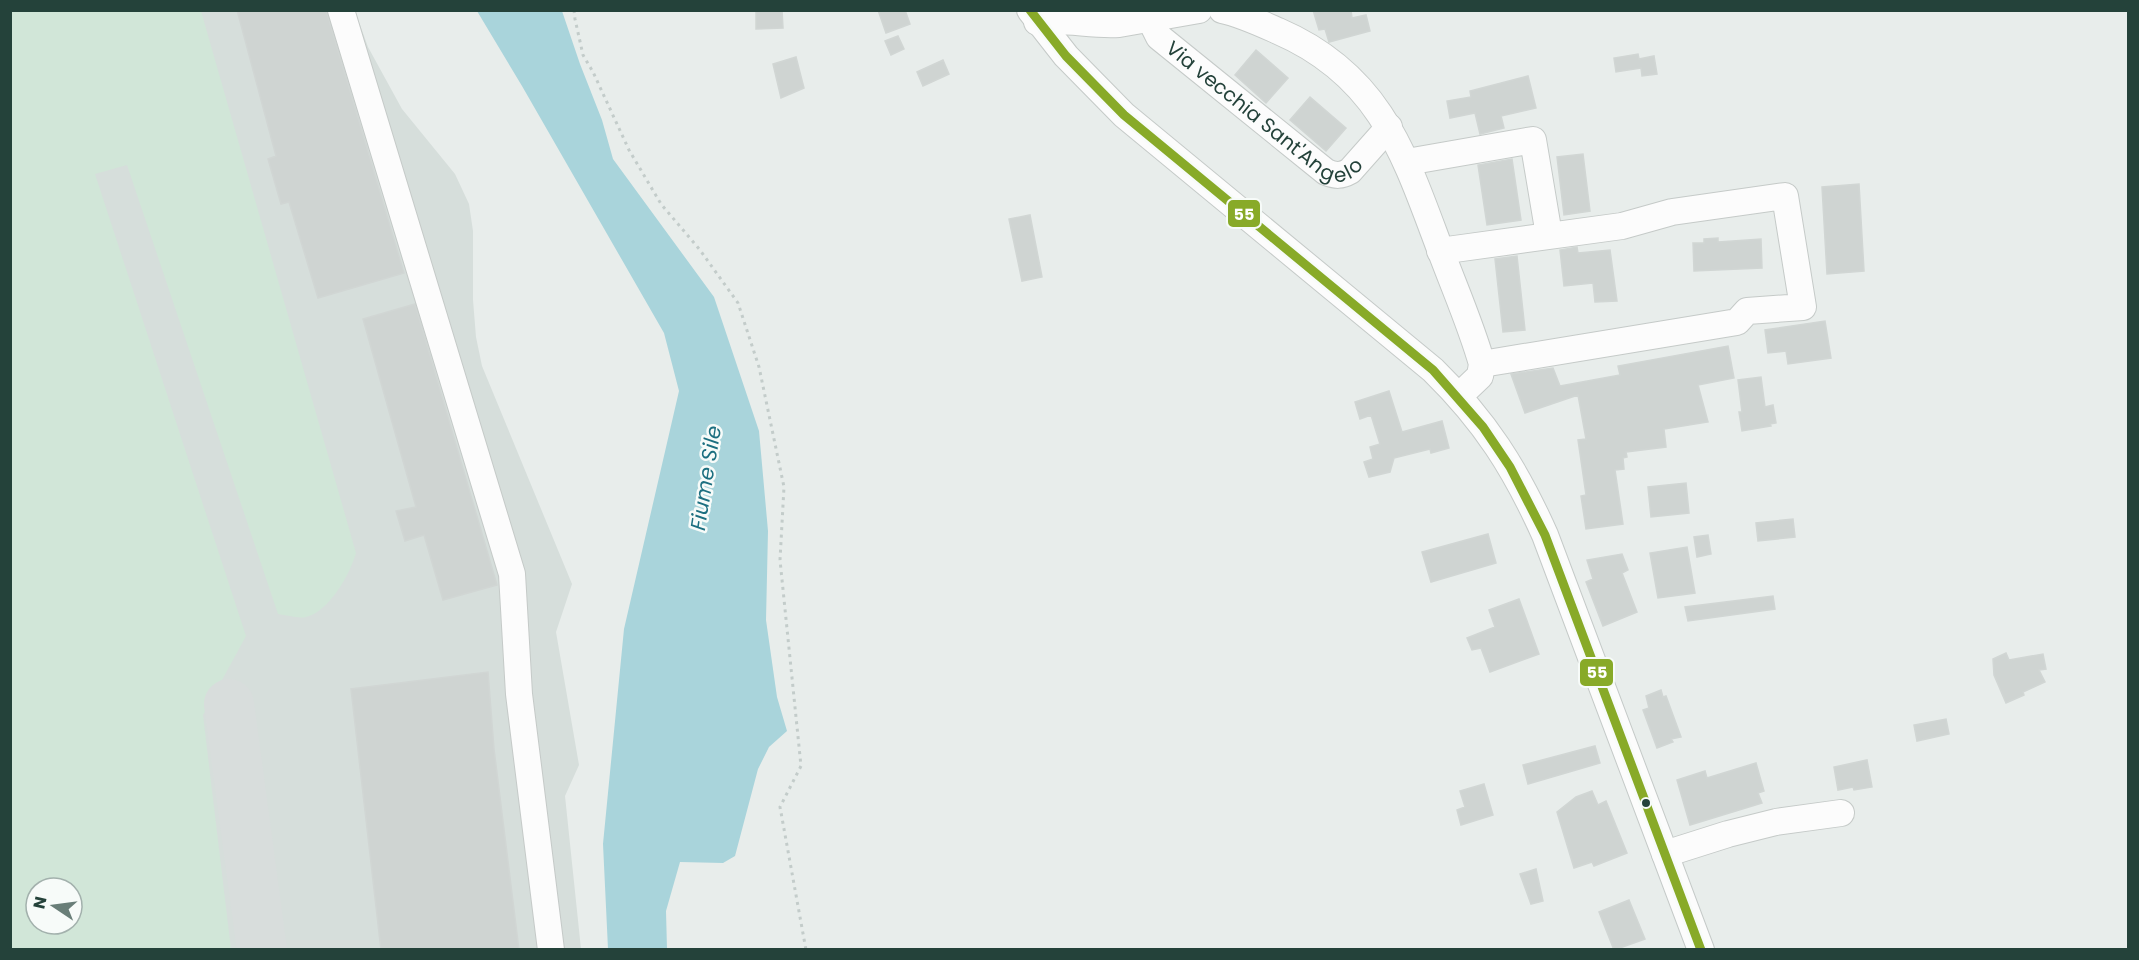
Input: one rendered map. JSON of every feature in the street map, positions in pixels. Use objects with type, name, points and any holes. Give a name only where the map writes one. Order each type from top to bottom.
[{"type":"street","points":[[341,10],[512,574],[519,694],[551,950]]},
{"type":"street","name":"Via vecchia Sant'Angelo","points":[[1199,10],[1150,19],[1159,37],[1326,172],[1343,175],[1350,171],[1389,127]]},
{"type":"street","name":"Via vecchia Sant'Angelo","points":[[1233,11],[1294,38],[1325,58],[1364,93],[1389,127],[1407,162],[1482,364]]},
{"type":"street","points":[[1033,16],[1105,25],[1150,19]]},
{"type":"street","points":[[1033,16],[1092,84],[1132,123],[1433,370],[1460,396],[1481,421],[1505,456],[1528,497],[1545,535],[1701,950]]},
{"type":"street","points":[[1407,162],[1533,140],[1549,235]]},
{"type":"street","points":[[1440,251],[1622,226],[1672,212],[1785,196],[1803,307],[1747,311],[1737,322],[1482,364],[1480,376],[1460,396]]},
{"type":"street","points":[[1665,854],[1776,822],[1841,813]]},
{"type":"path","points":[[574,10],[583,55],[629,150],[661,204],[700,250],[738,303],[759,367],[784,486],[780,560],[801,766],[780,807],[806,950]]},
{"type":"shaded area","points":[[10,11],[355,11],[368,47],[402,109],[455,174],[469,204],[473,231],[473,300],[476,337],[482,366],[572,584],[556,632],[579,765],[565,796],[581,949],[11,949]]},
{"type":"green space","points":[[10,11],[201,11],[356,553],[344,581],[323,608],[306,617],[278,614],[127,165],[95,174],[246,636],[203,715],[231,949],[11,949]]},
{"type":"water","name":"Fiume Sile","points":[[477,11],[562,11],[602,120],[613,159],[714,297],[759,431],[768,531],[766,620],[777,697],[787,731],[769,747],[758,769],[735,856],[723,863],[680,862],[666,911],[667,949],[608,949],[603,844],[624,629],[679,391],[664,333]]},
{"type":"building","points":[[237,10],[326,10],[404,273],[318,298],[289,202],[281,204],[268,159],[276,156]]},
{"type":"building","points":[[756,10],[782,10],[783,28],[756,29]]},
{"type":"building","points":[[878,10],[905,10],[910,24],[886,33]]},
{"type":"building","points":[[1313,10],[1351,10],[1352,18],[1366,15],[1370,31],[1329,42],[1325,29],[1319,30]]},
{"type":"building","points":[[898,36],[904,49],[891,55],[885,41]]},
{"type":"building","points":[[1256,50],[1288,78],[1266,103],[1235,75]]},
{"type":"building","points":[[1638,54],[1639,59],[1654,56],[1657,74],[1642,76],[1641,68],[1616,72],[1614,58]]},
{"type":"building","points":[[796,57],[804,88],[781,98],[773,64]]},
{"type":"building","points":[[943,60],[949,74],[923,86],[917,72]]},
{"type":"building","points":[[1528,76],[1536,108],[1501,116],[1504,128],[1480,134],[1475,113],[1450,118],[1447,101],[1471,97],[1470,91]]},
{"type":"building","points":[[1310,97],[1346,128],[1326,151],[1290,120]]},
{"type":"building","points":[[1583,154],[1590,211],[1564,215],[1557,157]]},
{"type":"building","points":[[1512,159],[1521,220],[1487,225],[1478,165]]},
{"type":"building","points":[[1859,184],[1864,271],[1827,274],[1822,187]]},
{"type":"building","points":[[1030,215],[1042,277],[1022,281],[1009,219]]},
{"type":"building","points":[[1718,238],[1718,242],[1761,239],[1762,268],[1694,271],[1693,243],[1704,243],[1704,239]]},
{"type":"building","points":[[1577,247],[1578,253],[1610,250],[1617,301],[1595,302],[1593,283],[1564,286],[1560,250]]},
{"type":"building","points":[[1517,256],[1525,330],[1503,332],[1495,259]]},
{"type":"building","points":[[415,304],[497,585],[443,600],[424,535],[405,541],[396,511],[416,507],[363,319]]},
{"type":"building","points":[[1825,321],[1831,358],[1788,364],[1786,351],[1768,353],[1765,330]]},
{"type":"building","points":[[1728,346],[1734,378],[1698,385],[1708,422],[1664,429],[1666,447],[1626,452],[1627,457],[1623,458],[1624,469],[1615,470],[1623,524],[1586,529],[1581,496],[1586,495],[1578,440],[1586,439],[1578,395],[1525,413],[1511,374],[1553,368],[1560,386],[1620,375],[1618,366]]},
{"type":"building","points":[[1761,377],[1765,407],[1773,405],[1776,423],[1742,431],[1738,380]]},
{"type":"building","points":[[1389,391],[1402,432],[1442,421],[1449,448],[1431,453],[1430,449],[1394,458],[1390,472],[1369,477],[1364,462],[1373,459],[1370,447],[1380,444],[1371,415],[1360,419],[1355,402]]},
{"type":"building","points":[[1686,483],[1689,513],[1651,517],[1648,487]]},
{"type":"building","points":[[1793,519],[1795,537],[1758,541],[1756,523]]},
{"type":"building","points":[[1488,534],[1496,563],[1431,582],[1422,552]]},
{"type":"building","points":[[1708,535],[1711,554],[1697,557],[1694,537]]},
{"type":"building","points":[[1687,547],[1695,593],[1658,598],[1650,553]]},
{"type":"building","points":[[1622,554],[1628,570],[1622,573],[1637,612],[1603,626],[1586,582],[1593,579],[1587,560]]},
{"type":"building","points":[[1773,596],[1775,609],[1688,621],[1685,607]]},
{"type":"building","points":[[1519,599],[1539,654],[1490,672],[1481,648],[1472,650],[1467,638],[1495,627],[1489,610]]},
{"type":"building","points":[[2006,653],[2009,660],[2043,654],[2046,669],[2039,670],[2045,682],[2006,703],[1994,675],[1993,659]]},
{"type":"building","points":[[488,672],[494,749],[519,950],[381,950],[351,689]]},
{"type":"building","points":[[1661,690],[1663,697],[1666,696],[1681,737],[1671,739],[1673,742],[1657,748],[1643,710],[1649,708],[1646,696]]},
{"type":"building","points":[[1946,719],[1949,734],[1917,741],[1914,725]]},
{"type":"building","points":[[1595,746],[1600,763],[1528,784],[1523,765]]},
{"type":"building","points":[[1867,760],[1872,787],[1838,790],[1834,767]]},
{"type":"building","points":[[1756,763],[1764,791],[1758,793],[1762,803],[1690,825],[1677,780],[1705,771],[1707,778]]},
{"type":"building","points":[[1484,784],[1493,815],[1461,825],[1457,810],[1465,807],[1460,791]]},
{"type":"building","points":[[1592,791],[1598,805],[1606,801],[1627,853],[1594,866],[1592,862],[1574,868],[1557,812],[1576,797]]},
{"type":"building","points":[[1536,869],[1543,901],[1531,904],[1520,874]]},
{"type":"building","points":[[1629,900],[1645,939],[1614,950],[1599,912]]},
{"type":"taxiway","points":[[229,704],[262,950]]},
{"type":"transit line","name":"55","points":[[1030,10],[1066,56],[1124,115],[1433,370],[1483,427],[1510,467],[1545,535],[1701,950]]}]
